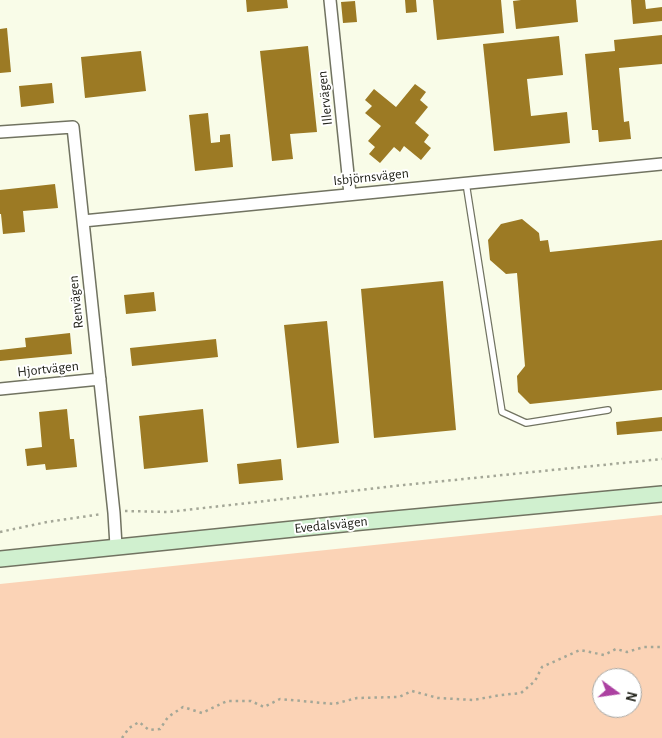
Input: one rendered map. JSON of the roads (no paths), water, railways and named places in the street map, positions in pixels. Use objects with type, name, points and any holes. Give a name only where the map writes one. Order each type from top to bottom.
[{"type":"street","name":"Illervägen","points":[[330,0],[350,194]]},
{"type":"street","name":"Renvägen","points":[[0,132],[73,127],[116,546]]},
{"type":"street","name":"Isbjörnsvägen","points":[[83,221],[662,164]]},
{"type":"street","name":"Hjortvägen","points":[[0,389],[100,379]]},
{"type":"street","name":"Evedalsvägen","points":[[0,559],[116,546],[662,494]]},
{"type":"lane","points":[[466,183],[502,412],[526,423],[608,410]]}]
